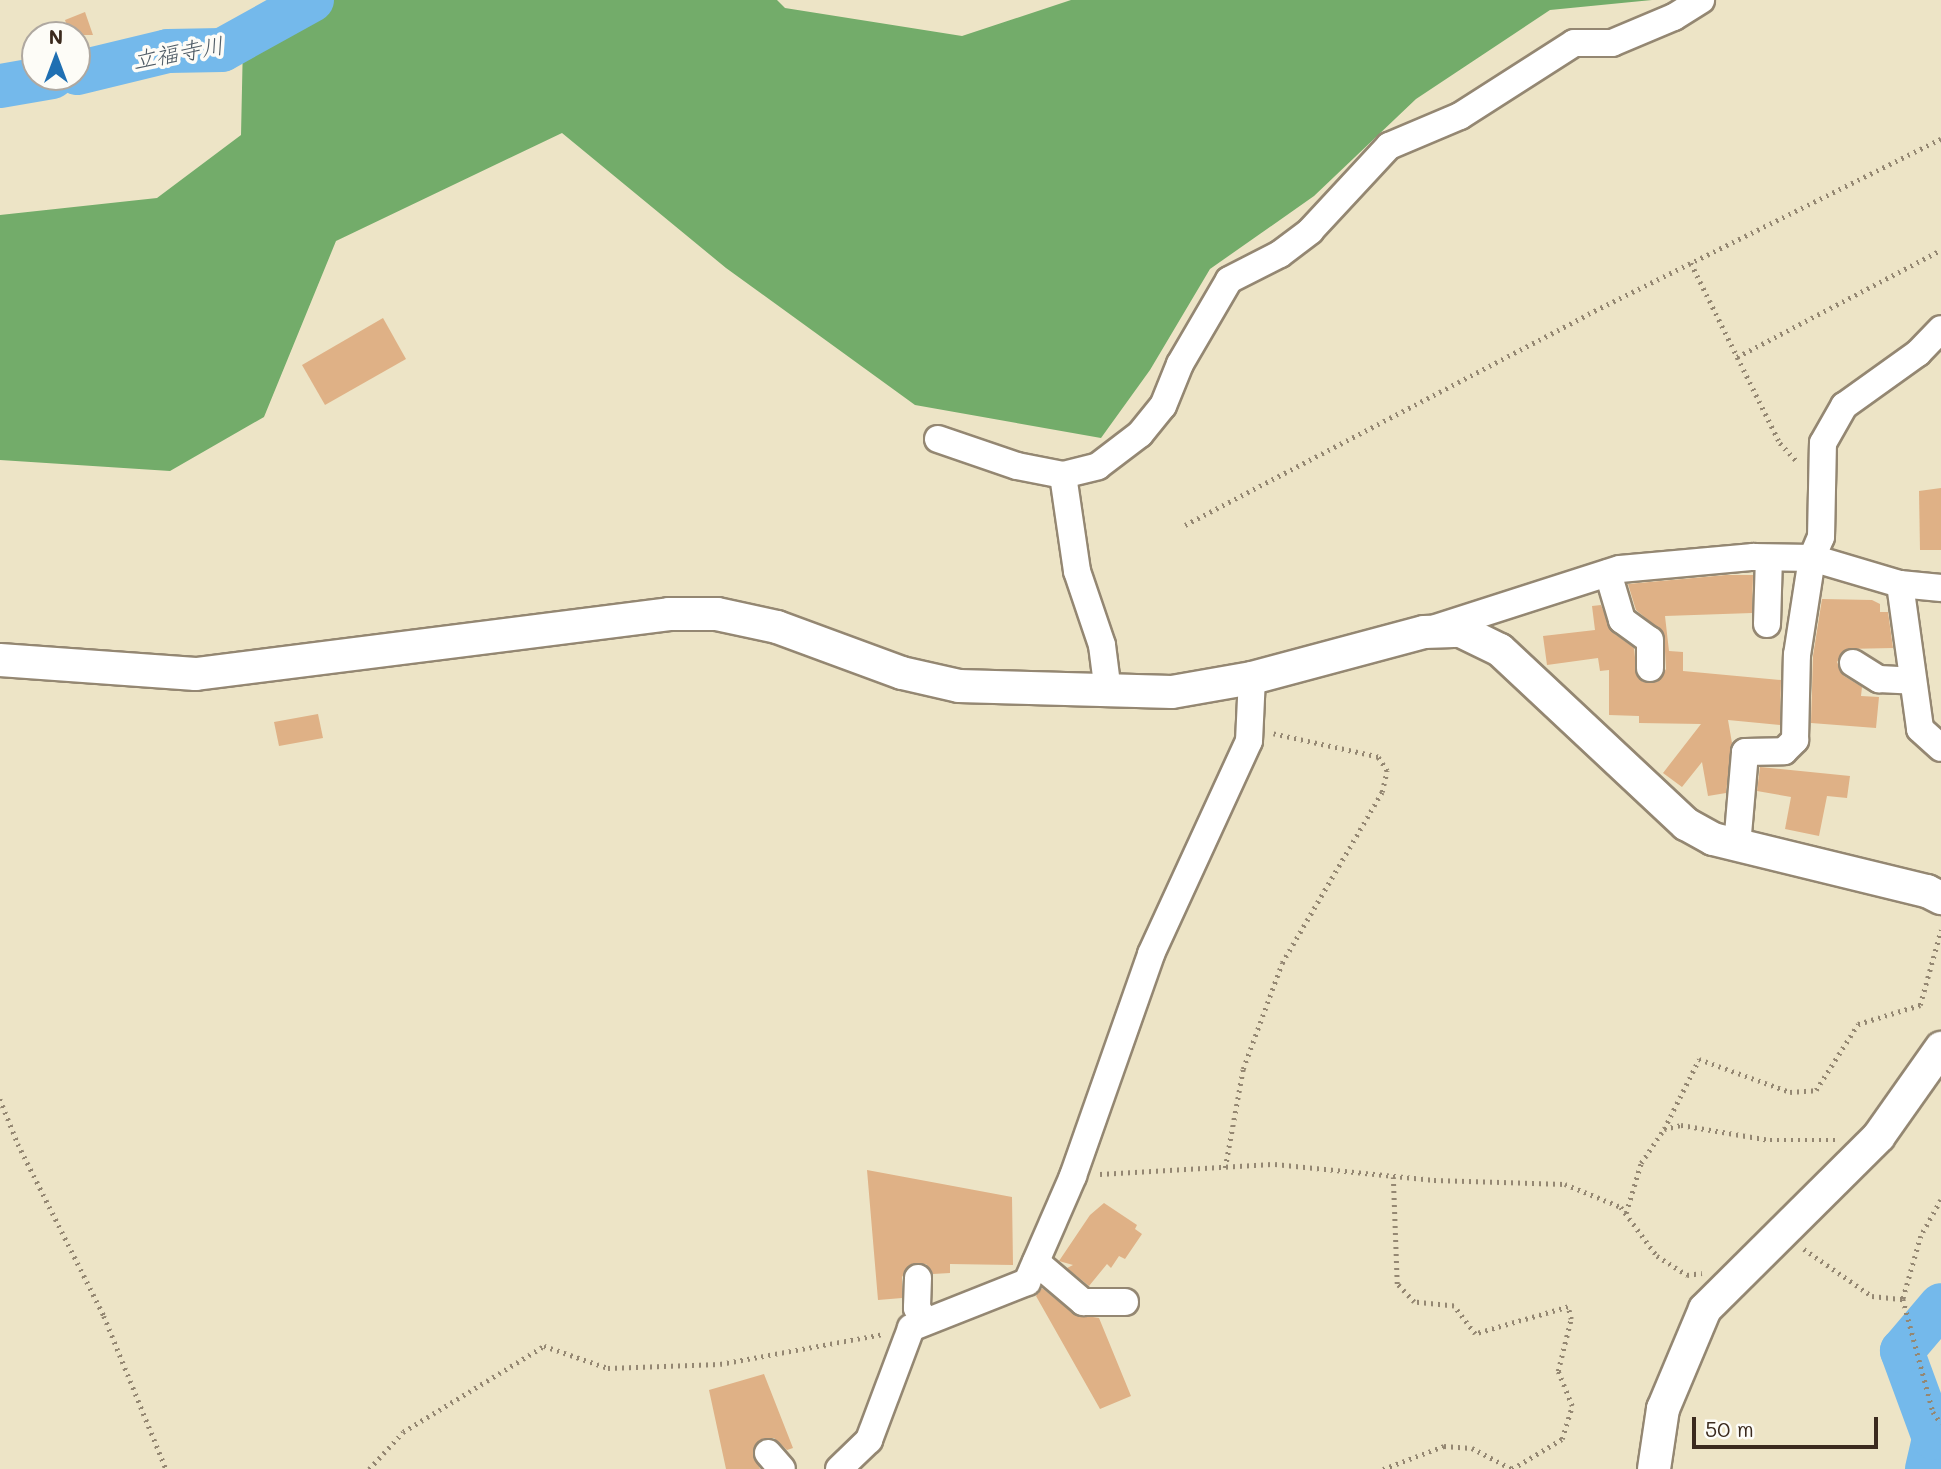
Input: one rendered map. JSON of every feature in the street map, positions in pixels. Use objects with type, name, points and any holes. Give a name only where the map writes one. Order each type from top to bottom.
[{"type":"street","points":[[938,439],[1017,466],[1063,475],[1098,466],[1140,434],[1163,406],[1180,364],[1229,281],[1280,254],[1310,231],[1389,146],[1460,116],[1574,43],[1612,43],[1674,17],[1701,0]]},
{"type":"street","points":[[1737,846],[1745,752],[1784,751],[1795,740],[1794,682],[1812,558],[1821,537],[1823,443],[1843,406],[1918,353],[1941,330]]},
{"type":"street","points":[[1063,475],[1077,571],[1102,645],[1108,692]]},
{"type":"street","points":[[0,660],[196,674],[669,614],[717,614],[777,627],[902,673],[959,686],[1172,692],[1252,678],[1424,632],[1608,573],[1769,558],[1812,558],[1903,584],[1937,581]]},
{"type":"street","points":[[1767,624],[1769,558]]},
{"type":"street","points":[[1608,573],[1622,620],[1650,640],[1650,668]]},
{"type":"street","points":[[1903,584],[1920,729],[1941,748]]},
{"type":"street","points":[[1424,632],[1461,631],[1500,650],[1686,824],[1737,846],[1927,891],[1941,898]]},
{"type":"street","points":[[1853,663],[1879,679],[1913,681]]},
{"type":"street","points":[[918,1325],[1027,1282],[1073,1176],[1151,954],[1249,741],[1252,678]]},
{"type":"street","points":[[1652,1468],[1663,1409],[1684,1353],[1705,1310],[1877,1138],[1941,1048]]},
{"type":"street","points":[[1037,1262],[1083,1303],[1125,1302]]},
{"type":"street","points":[[839,1469],[869,1440],[918,1325],[918,1278]]},
{"type":"path","points":[[1185,525],[1690,263],[1941,139]]},
{"type":"path","points":[[1737,357],[1941,250]]},
{"type":"path","points":[[1690,263],[1780,443],[1824,490]]},
{"type":"path","points":[[1225,1168],[1242,1069],[1282,963],[1382,792],[1387,771],[1378,757],[1250,729]]},
{"type":"path","points":[[1626,1214],[1641,1163],[1664,1129],[1699,1059],[1790,1092],[1816,1090],[1858,1024],[1920,1005],[1941,930]]},
{"type":"path","points":[[0,1099],[18,1144],[104,1316],[166,1469]]},
{"type":"path","points":[[1664,1129],[1681,1125],[1770,1140],[1877,1138]]},
{"type":"path","points":[[1073,1176],[1275,1164],[1393,1178],[1564,1184],[1621,1207],[1657,1256],[1687,1275],[1777,1258],[1803,1248],[1872,1296],[1903,1299]]},
{"type":"path","points":[[1383,1469],[1444,1446],[1472,1448],[1512,1469],[1562,1439],[1572,1406],[1558,1371],[1571,1319],[1568,1307],[1475,1334],[1454,1306],[1414,1302],[1397,1284],[1393,1178]]},
{"type":"path","points":[[1941,1200],[1921,1236],[1903,1299],[1933,1412],[1941,1423]]},
{"type":"path","points":[[369,1469],[402,1432],[544,1346],[608,1368],[720,1364],[918,1325]]},
{"type":"green space","points":[[331,0],[777,0],[785,8],[962,36],[1071,0],[1652,0],[1550,10],[1416,99],[1314,196],[1210,269],[1150,370],[1101,438],[915,405],[726,268],[562,133],[336,241],[264,417],[170,471],[0,460],[0,215],[157,198],[241,135],[243,41]]},
{"type":"building","points":[[85,12],[88,21],[65,21]]},
{"type":"building","points":[[383,318],[406,359],[325,405],[302,365]]},
{"type":"building","points":[[1941,488],[1941,550],[1920,550],[1919,491]]},
{"type":"building","points":[[1753,575],[1752,613],[1665,616],[1669,651],[1683,652],[1683,671],[1781,680],[1780,725],[1728,720],[1732,743],[1726,793],[1708,796],[1702,762],[1682,787],[1663,773],[1701,724],[1639,723],[1639,716],[1609,715],[1609,670],[1600,671],[1598,658],[1547,665],[1543,636],[1595,630],[1592,606],[1601,605],[1612,632],[1634,648],[1637,676],[1643,682],[1657,682],[1666,669],[1664,633],[1636,610],[1628,584]]},
{"type":"building","points":[[1822,599],[1872,600],[1880,604],[1880,612],[1888,612],[1893,648],[1846,649],[1837,662],[1844,676],[1862,687],[1861,696],[1879,697],[1876,728],[1811,723],[1813,656]]},
{"type":"building","points":[[318,714],[323,738],[279,746],[274,722]]},
{"type":"building","points":[[1760,767],[1850,776],[1847,798],[1827,796],[1819,836],[1785,829],[1791,797],[1757,791]]},
{"type":"building","points":[[867,1170],[1012,1197],[1013,1265],[950,1264],[950,1273],[933,1274],[926,1264],[911,1264],[902,1277],[902,1298],[878,1300]]},
{"type":"building","points":[[1104,1203],[1137,1225],[1135,1229],[1142,1234],[1125,1259],[1119,1256],[1111,1268],[1107,1264],[1089,1286],[1067,1268],[1073,1265],[1059,1261],[1090,1215]]},
{"type":"building","points":[[1042,1288],[1074,1314],[1099,1318],[1131,1396],[1100,1409],[1036,1296]]},
{"type":"building","points":[[764,1374],[793,1448],[787,1450],[774,1438],[764,1438],[753,1449],[760,1469],[726,1469],[709,1390]]},
{"type":"waterway","name":"立福寺川","points":[[91,70],[168,51],[222,50],[312,0]]},
{"type":"waterway","name":"立福寺川","points":[[0,86],[21,82]]},
{"type":"waterway","points":[[1927,1469],[1934,1438],[1902,1351],[1941,1305]]}]
